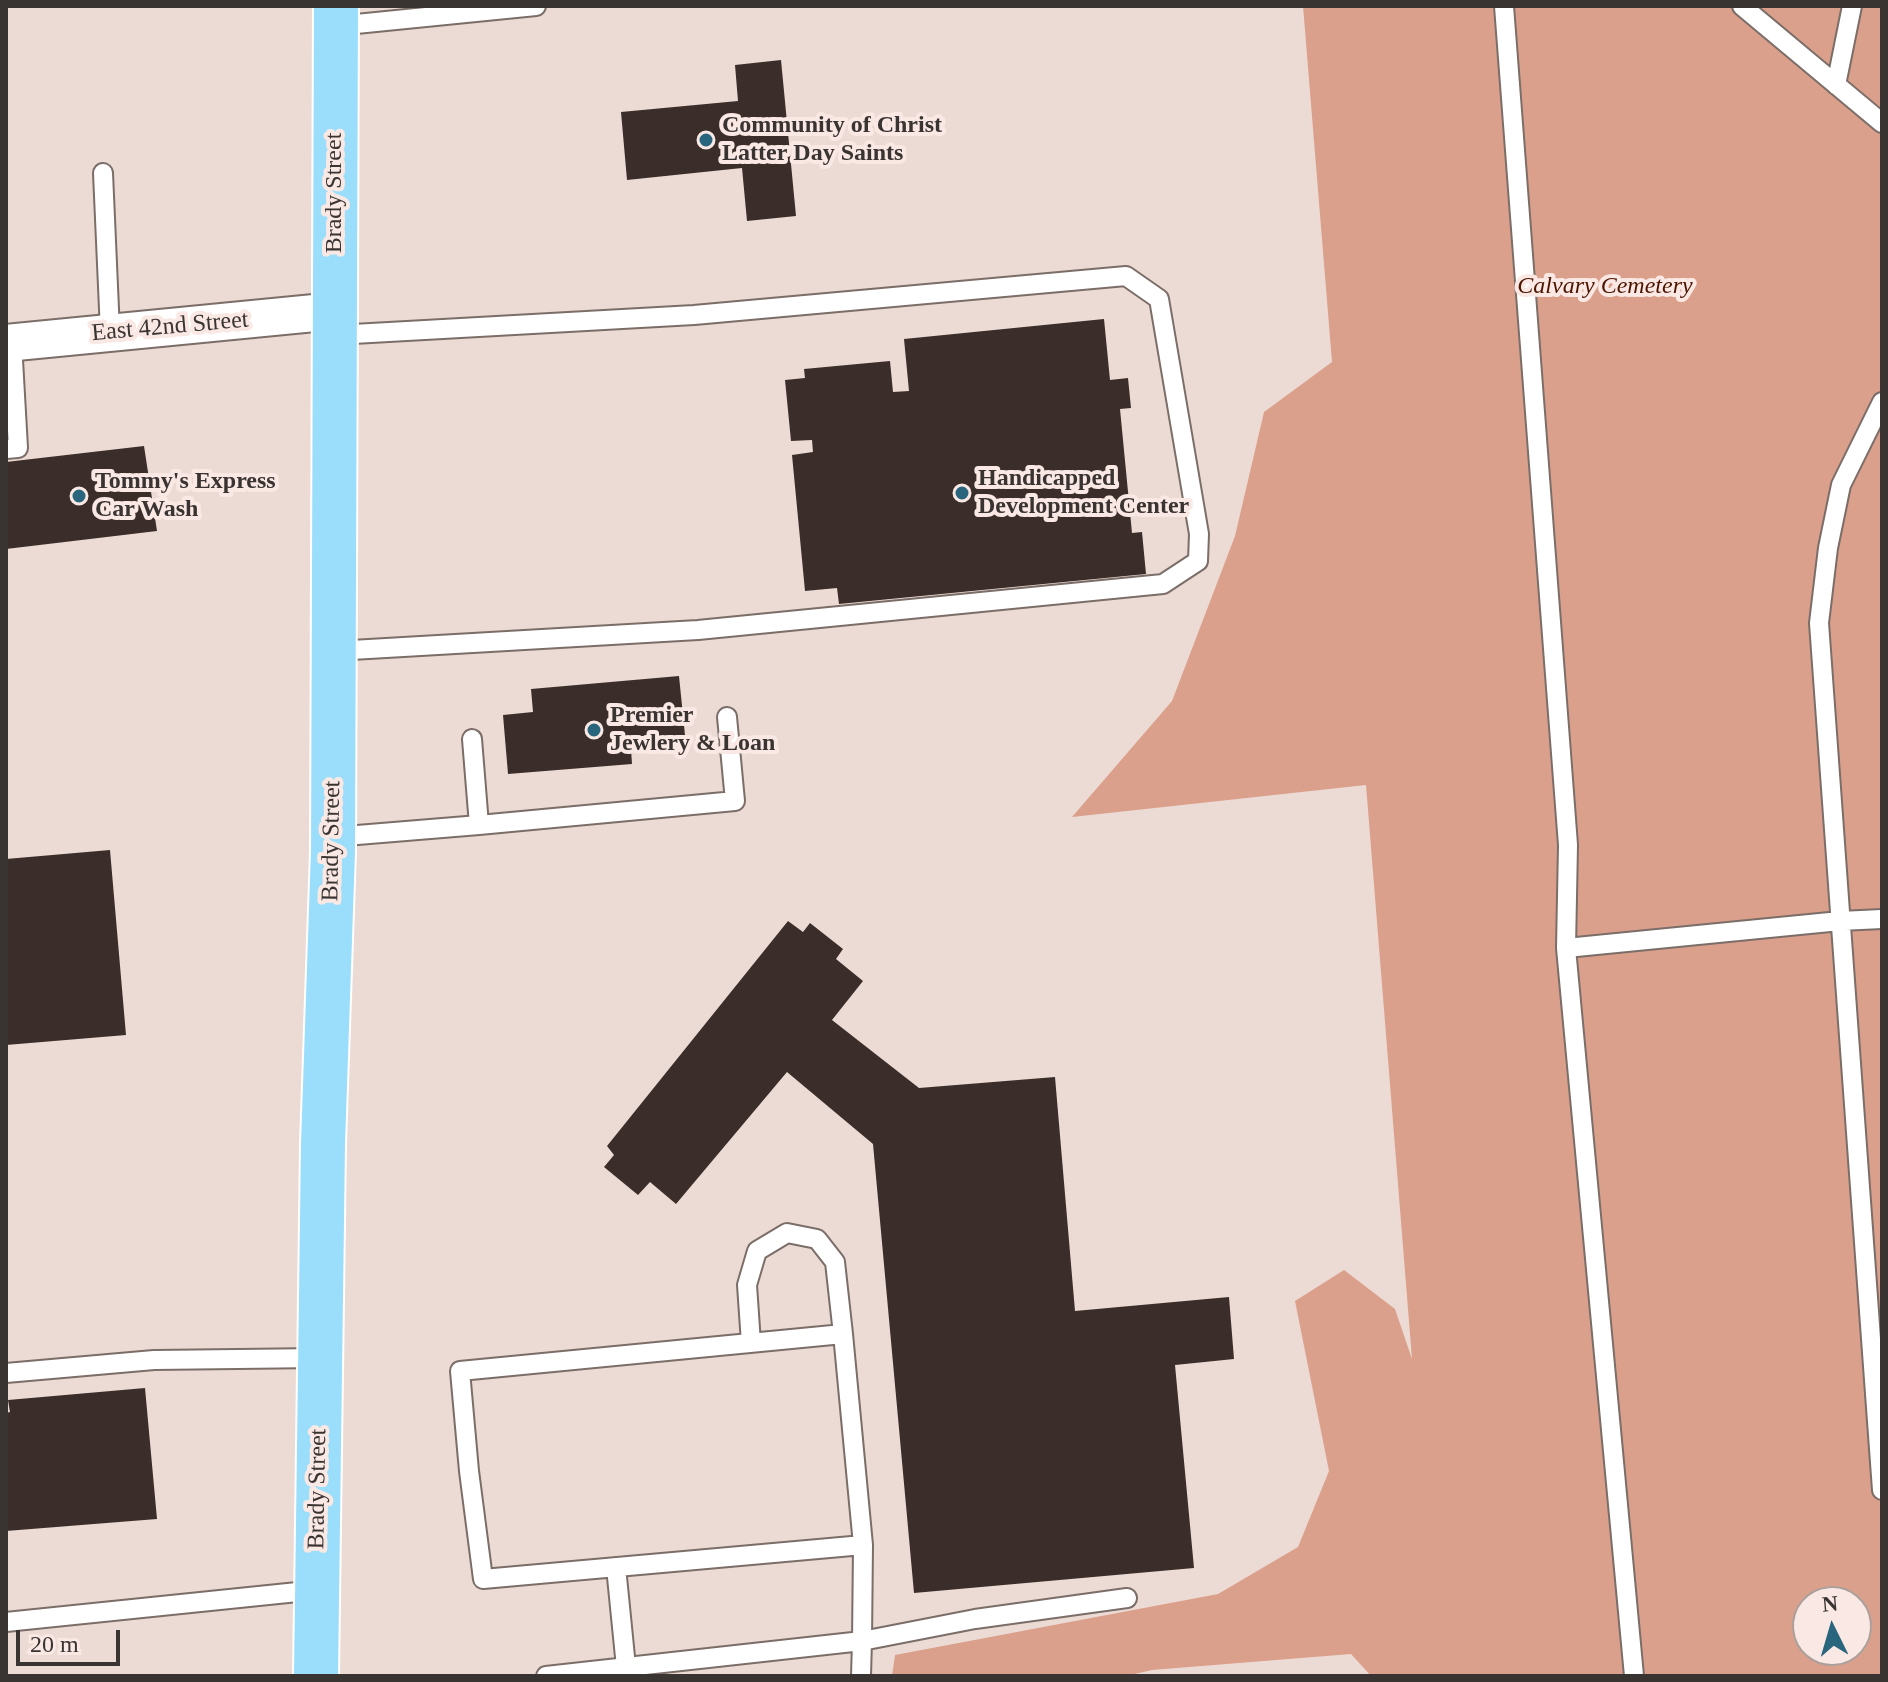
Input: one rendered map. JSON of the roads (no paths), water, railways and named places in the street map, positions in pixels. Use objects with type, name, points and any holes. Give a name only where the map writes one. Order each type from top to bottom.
[{"type":"highway","name":"Brady Street","points":[[316,1676],[323,1144],[333,837],[336,16]]},
{"type":"street","name":"East 42nd Street","points":[[9,342],[110,332],[335,323]]},
{"type":"lane","points":[[336,16],[536,6]]},
{"type":"lane","points":[[1504,6],[1568,845],[1566,948],[1634,1676]]},
{"type":"lane","points":[[1742,6],[1882,123]]},
{"type":"lane","points":[[1836,85],[1852,6]]},
{"type":"lane","points":[[103,173],[110,332]]},
{"type":"lane","points":[[333,651],[698,630],[1163,584],[1198,561],[1199,534],[1159,299],[1126,276],[694,315],[335,323]]},
{"type":"lane","points":[[6,449],[18,448],[9,342]]},
{"type":"lane","points":[[1882,402],[1841,485],[1828,548],[1819,623],[1882,1490]]},
{"type":"lane","points":[[333,837],[735,801],[727,717]]},
{"type":"lane","points":[[472,739],[479,825]]},
{"type":"lane","points":[[1566,948],[1882,919]]},
{"type":"lane","points":[[751,1343],[747,1285],[757,1251],[787,1233],[817,1239],[835,1262],[843,1334],[863,1545],[861,1676]]},
{"type":"lane","points":[[843,1334],[460,1371],[469,1471],[483,1579],[863,1545]]},
{"type":"lane","points":[[6,1373],[154,1360],[320,1358]]},
{"type":"lane","points":[[616,1567],[626,1667]]},
{"type":"lane","points":[[6,1622],[317,1590]]},
{"type":"lane","points":[[546,1676],[862,1641],[975,1619],[1127,1598]]},
{"type":"place","name":"Community of Christ Latter Day Saints","points":[[706,140]]},
{"type":"place","name":"Handicapped Development Center","points":[[962,493]]},
{"type":"place","name":"Tommy's Express Car Wash","points":[[79,496]]},
{"type":"place","name":"Premier Jewlery & Loan","points":[[594,730]]},
{"type":"park label","name":"Calvary Cemetery","points":[[1605,287]]}]
